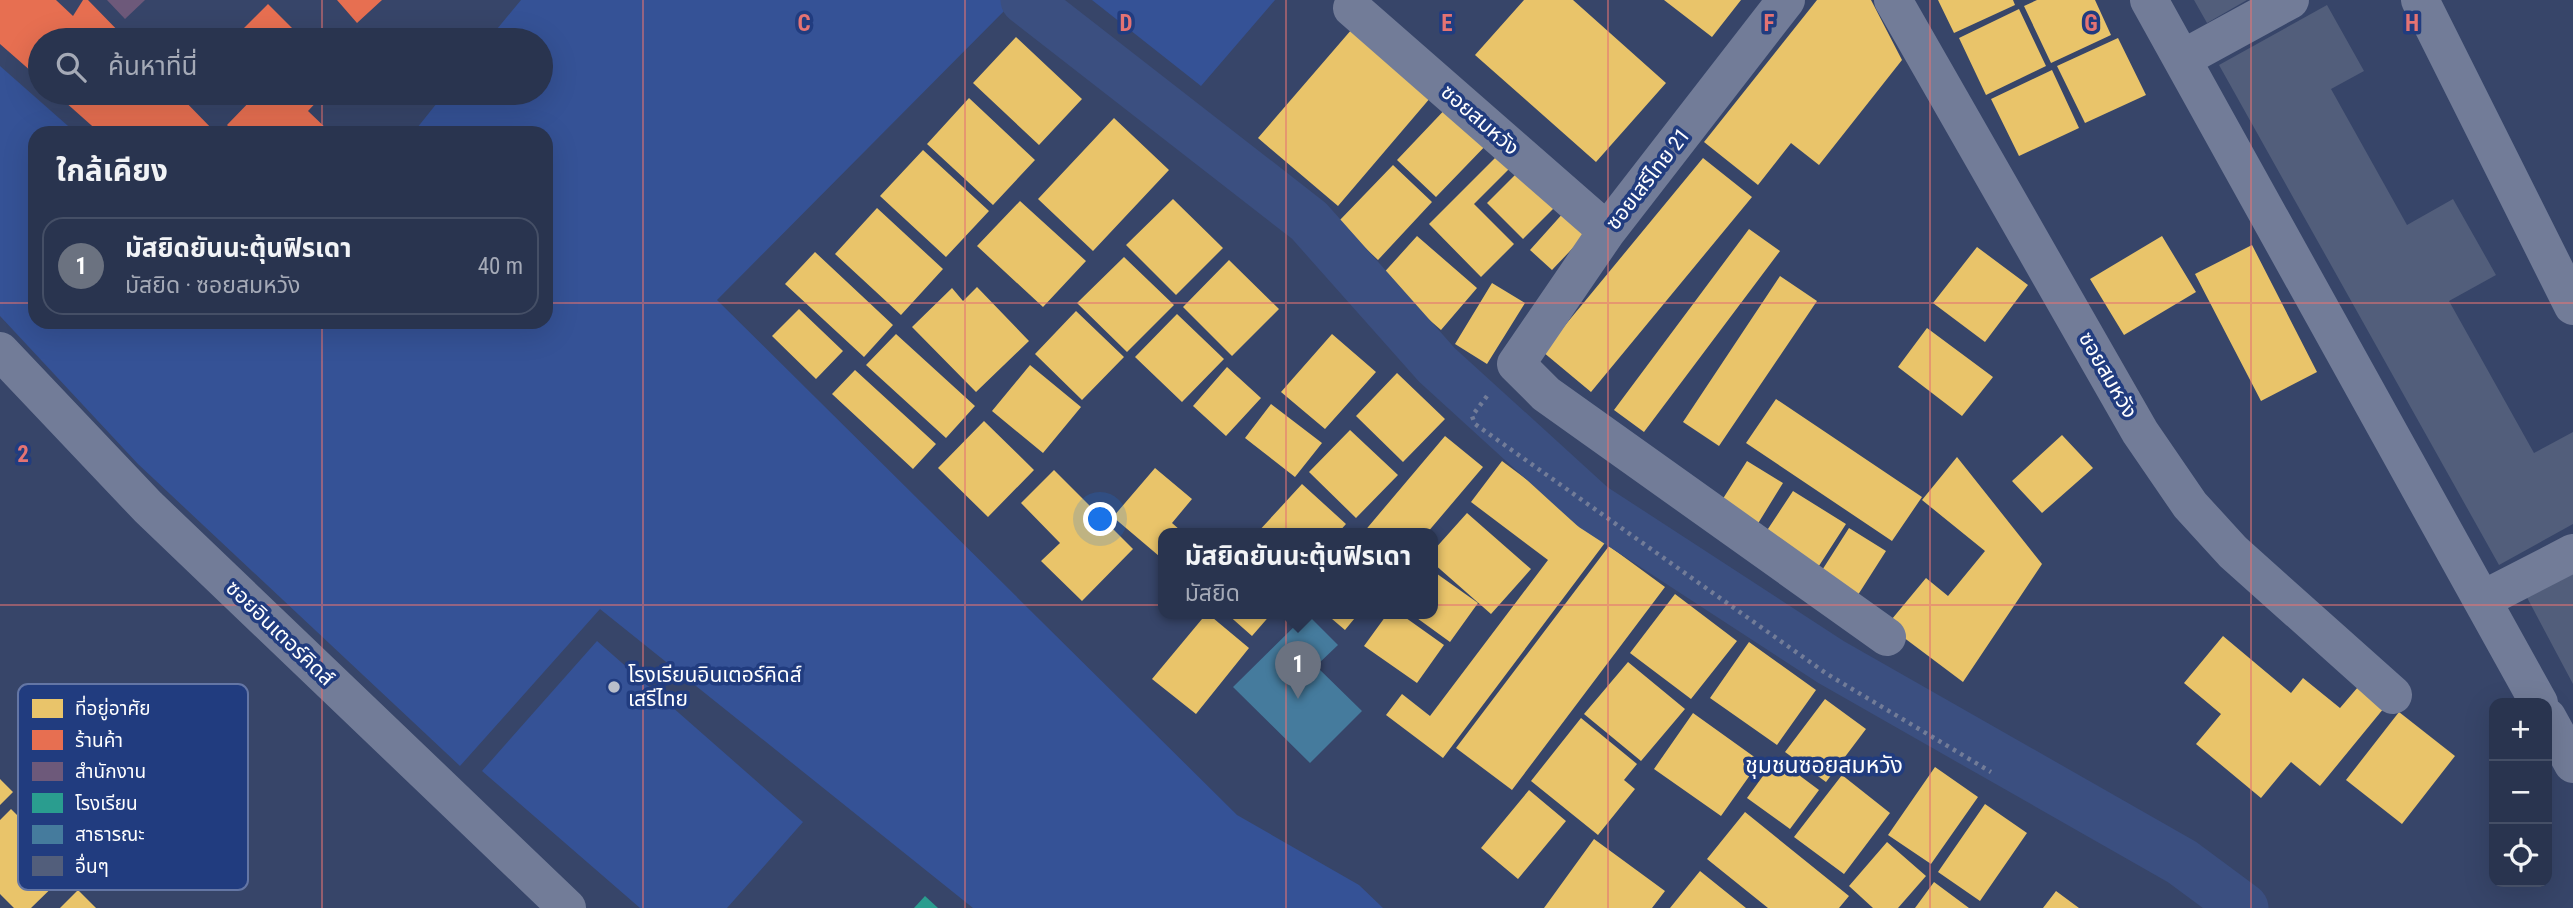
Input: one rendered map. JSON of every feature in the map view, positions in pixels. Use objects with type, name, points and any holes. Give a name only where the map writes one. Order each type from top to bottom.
[{"type":"street","name":"ซอยเสรีไทย 21","points":[[1504,377],[1607,232],[1786,0]]},
{"type":"street","name":"ซอยสมหวัง","points":[[1893,0],[2140,432],[2190,505],[2233,552],[2393,695]]},
{"type":"street","points":[[2149,0],[2536,698]]},
{"type":"street","points":[[2182,59],[2290,0]]},
{"type":"street","points":[[2420,0],[2573,306]]},
{"type":"street","name":"ซอยสมหวัง","points":[[1352,8],[1607,232]]},
{"type":"street","name":"ซอยอินเตอร์คิดส์","points":[[0,351],[148,507],[567,908]]},
{"type":"street","points":[[1504,377],[1546,394],[1887,638]]},
{"type":"street","points":[[2482,600],[2573,553]]},
{"type":"street","points":[[2552,726],[2573,764]]},
{"type":"path","points":[[1504,377],[1475,411],[1472,420],[1475,424],[1827,674],[1991,772]]},
{"type":"shaded area","points":[[521,0],[1015,0],[717,300],[1237,815],[1359,885],[1383,908],[973,908],[600,609],[460,766],[138,464],[0,316],[0,66],[28,91],[28,105],[44,105],[68,126],[28,126],[28,329],[553,329],[553,126],[419,126],[435,105],[553,105],[553,28],[498,28]]},
{"type":"shaded area","points":[[1092,0],[1275,0],[1201,86]]},
{"type":"shaded area","points":[[597,641],[803,822],[727,908],[640,908],[482,771]]},
{"type":"building: ที่อยู่อาศัย","points":[[1524,0],[1573,0],[1666,83],[1596,162],[1475,55]]},
{"type":"building: ที่อยู่อาศัย","points":[[1664,0],[1741,0],[1712,37]]},
{"type":"building: ที่อยู่อาศัย","points":[[1817,0],[1871,0],[1902,60],[1819,165],[1791,143],[1758,185],[1704,142]]},
{"type":"building: ที่อยู่อาศัย","points":[[1938,0],[2013,0],[2015,5],[1954,33]]},
{"type":"building: ที่อยู่อาศัย","points":[[2037,0],[2095,0],[2111,35],[2051,63],[2024,6]]},
{"type":"building: ที่อยู่อาศัย","points":[[2019,9],[2046,66],[1986,95],[1959,38]]},
{"type":"building: ที่อยู่อาศัย","points":[[1352,29],[1431,97],[1338,206],[1258,138]]},
{"type":"building: ที่อยู่อาศัย","points":[[1016,37],[1082,99],[1039,145],[973,83]]},
{"type":"building: ที่อยู่อาศัย","points":[[2118,38],[2146,95],[2085,123],[2057,66]]},
{"type":"building: ที่อยู่อาศัย","points":[[2052,70],[2079,128],[2019,156],[1991,99]]},
{"type":"building: ที่อยู่อาศัย","points":[[969,98],[1035,160],[993,205],[927,144]]},
{"type":"building: ที่อยู่อาศัย","points":[[1452,102],[1491,140],[1436,197],[1397,160]]},
{"type":"building: ที่อยู่อาศัย","points":[[1114,118],[1169,170],[1093,251],[1038,199]]},
{"type":"building: ที่อยู่อาศัย","points":[[923,150],[989,211],[946,257],[880,196]]},
{"type":"building: ที่อยู่อาศัย","points":[[1500,153],[1512,166],[1474,204],[1514,244],[1481,277],[1429,224]]},
{"type":"building: ที่อยู่อาศัย","points":[[1703,158],[1752,197],[1591,392],[1543,352]]},
{"type":"building: ที่อยู่อาศัย","points":[[1393,165],[1432,202],[1378,260],[1338,222]]},
{"type":"building: ที่อยู่อาศัย","points":[[1519,171],[1555,207],[1523,239],[1487,203]]},
{"type":"building: ที่อยู่อาศัย","points":[[1173,199],[1223,248],[1176,295],[1126,245]]},
{"type":"building: ที่อยู่อาศัย","points":[[1020,201],[1086,261],[1043,307],[977,246]]},
{"type":"building: ที่อยู่อาศัย","points":[[877,208],[943,269],[901,315],[835,254]]},
{"type":"building: ที่อยู่อาศัย","points":[[1565,211],[1588,232],[1552,270],[1530,250]]},
{"type":"building: ที่อยู่อาศัย","points":[[1749,229],[1780,251],[1644,432],[1614,410]]},
{"type":"building: ที่อยู่อาศัย","points":[[1417,236],[1477,288],[1441,330],[1380,277]]},
{"type":"building: ที่อยู่อาศัย","points":[[2162,236],[2196,292],[2124,335],[2090,279]]},
{"type":"building: ที่อยู่อาศัย","points":[[2252,245],[2317,372],[2261,401],[2195,274]]},
{"type":"building: ที่อยู่อาศัย","points":[[1977,247],[2028,285],[1985,342],[1933,303]]},
{"type":"building: ที่อยู่อาศัย","points":[[815,252],[893,325],[864,357],[785,284]]},
{"type":"building: ที่อยู่อาศัย","points":[[1124,257],[1174,305],[1127,352],[1077,303]]},
{"type":"building: ที่อยู่อาศัย","points":[[1229,260],[1279,309],[1232,356],[1183,307]]},
{"type":"building: ที่อยู่อาศัย","points":[[1780,276],[1817,301],[1719,446],[1683,422]]},
{"type":"building: ที่อยู่อาศัย","points":[[1492,283],[1525,303],[1487,364],[1455,344]]},
{"type":"building: ที่อยู่อาศัย","points":[[977,287],[1029,341],[976,392],[912,327],[952,288],[963,301]]},
{"type":"building: ที่อยู่อาศัย","points":[[799,309],[843,351],[816,379],[772,336]]},
{"type":"building: ที่อยู่อาศัย","points":[[1076,311],[1124,357],[1082,400],[1035,354]]},
{"type":"building: ที่อยู่อาศัย","points":[[1177,314],[1224,359],[1182,402],[1135,357]]},
{"type":"building: ที่อยู่อาศัย","points":[[1927,328],[1993,377],[1962,416],[1898,367]]},
{"type":"building: ที่อยู่อาศัย","points":[[896,334],[975,406],[946,438],[866,365]]},
{"type":"building: ที่อยู่อาศัย","points":[[1332,334],[1376,372],[1325,429],[1281,392]]},
{"type":"building: ที่อยู่อาศัย","points":[[1030,365],[1081,407],[1043,453],[992,411]]},
{"type":"building: ที่อยู่อาศัย","points":[[1227,367],[1261,398],[1226,436],[1193,406]]},
{"type":"building: ที่อยู่อาศัย","points":[[855,370],[936,444],[913,469],[832,394]]},
{"type":"building: ที่อยู่อาศัย","points":[[1397,373],[1445,419],[1403,462],[1356,416]]},
{"type":"building: ที่อยู่อาศัย","points":[[1776,399],[1922,497],[1892,541],[1746,443]]},
{"type":"building: ที่อยู่อาศัย","points":[[1271,404],[1322,443],[1295,477],[1245,438]]},
{"type":"building: ที่อยู่อาศัย","points":[[984,421],[1034,470],[988,517],[938,468]]},
{"type":"building: ที่อยู่อาศัย","points":[[1350,430],[1398,475],[1356,518],[1309,472]]},
{"type":"building: ที่อยู่อาศัย","points":[[2062,435],[2093,468],[2042,513],[2012,481]]},
{"type":"building: ที่อยู่อาศัย","points":[[1445,436],[1483,467],[1431,528],[1367,528]]},
{"type":"building: ที่อยู่อาศัย","points":[[1957,457],[2042,564],[1963,682],[1887,625],[1926,578],[1948,596],[1985,551],[1922,500]]},
{"type":"building: ที่อยู่อาศัย","points":[[1502,461],[1607,540],[1443,758],[1386,715],[1402,694],[1430,716],[1548,560],[1471,502]]},
{"type":"building: ที่อยู่อาศัย","points":[[1747,461],[1783,483],[1754,530],[1717,508]]},
{"type":"building: ที่อยู่อาศัย","points":[[1155,468],[1192,499],[1172,523],[1178,528],[1158,528],[1158,555],[1113,517]]},
{"type":"building: ที่อยู่อาศัย","points":[[1054,470],[1133,549],[1082,601],[1041,561],[1060,543],[1021,503]]},
{"type":"building: ที่อยู่อาศัย","points":[[1302,484],[1346,524],[1342,528],[1262,528]]},
{"type":"building: ที่อยู่อาศัย","points":[[1793,491],[1846,524],[1815,572],[1762,538]]},
{"type":"building: ที่อยู่อาศัย","points":[[1467,513],[1531,569],[1491,614],[1438,567],[1438,545]]},
{"type":"building: ที่อยู่อาศัย","points":[[1849,528],[1886,551],[1856,598],[1819,575]]},
{"type":"building: ที่อยู่อาศัย","points":[[1609,546],[1665,587],[1512,790],[1456,748]]},
{"type":"building: ที่อยู่อาศัย","points":[[1438,575],[1478,603],[1450,642],[1418,619],[1438,619]]},
{"type":"building: ที่อยู่อาศัย","points":[[1675,594],[1737,641],[1691,699],[1630,653]]},
{"type":"building: ที่อยู่อาศัย","points":[[1202,619],[1214,619],[1249,648],[1196,714],[1152,679]]},
{"type":"building: ที่อยู่อาศัย","points":[[1233,619],[1267,619],[1252,636]]},
{"type":"building: ที่อยู่อาศัย","points":[[1332,619],[1354,619],[1345,630]]},
{"type":"building: ที่อยู่อาศัย","points":[[1384,619],[1407,619],[1444,645],[1417,683],[1364,646]]},
{"type":"building: ที่อยู่อาศัย","points":[[2223,636],[2291,693],[2303,678],[2340,708],[2358,687],[2384,708],[2320,786],[2291,762],[2261,798],[2196,744],[2221,714],[2184,683]]},
{"type":"building: ที่อยู่อาศัย","points":[[1749,642],[1816,690],[1777,745],[1710,698]]},
{"type":"building: ที่อยู่อาศัย","points":[[1628,662],[1685,709],[1641,761],[1584,714]]},
{"type":"building: ที่อยู่อาศัย","points":[[1825,699],[1866,729],[1826,782],[1785,752]]},
{"type":"building: ที่อยู่อาศัย","points":[[2399,712],[2455,756],[2402,824],[2346,780]]},
{"type":"building: ที่อยู่อาศัย","points":[[1693,713],[1760,761],[1721,816],[1654,769]]},
{"type":"building: ที่อยู่อาศัย","points":[[1581,718],[1637,764],[1624,780],[1635,789],[1598,835],[1531,781]]},
{"type":"building: ที่อยู่อาศัย","points":[[1776,758],[1819,790],[1790,829],[1747,798]]},
{"type":"building: ที่อยู่อาศัย","points":[[1935,767],[1978,797],[1931,864],[1888,835]]},
{"type":"building: ที่อยู่อาศัย","points":[[1842,775],[1890,813],[1844,874],[1794,837]]},
{"type":"building: ที่อยู่อาศัย","points":[[0,779],[13,792],[0,805]]},
{"type":"building: ที่อยู่อาศัย","points":[[1529,790],[1566,821],[1518,879],[1481,848]]},
{"type":"building: ที่อยู่อาศัย","points":[[1985,804],[2027,833],[1980,901],[1938,872]]},
{"type":"building: ที่อยู่อาศัย","points":[[11,809],[18,816],[18,890],[49,890],[31,908],[14,908],[0,894],[0,820]]},
{"type":"building: ที่อยู่อาศัย","points":[[1745,812],[1849,896],[1839,908],[1768,908],[1707,859]]},
{"type":"building: ที่อยู่อาศัย","points":[[1594,839],[1665,891],[1652,908],[1544,908]]},
{"type":"building: ที่อยู่อาศัย","points":[[1887,842],[1926,876],[1898,908],[1873,908],[1849,886]]},
{"type":"building: ที่อยู่อาศัย","points":[[1700,871],[1746,908],[1670,908]]},
{"type":"building: ที่อยู่อาศัย","points":[[1934,882],[1969,908],[1915,908]]},
{"type":"building: ที่อยู่อาศัย","points":[[78,890],[96,908],[60,908]]},
{"type":"building: ที่อยู่อาศัย","points":[[2056,891],[2079,908],[2043,908]]},
{"type":"building: ร้านค้า","points":[[0,0],[56,0],[73,16],[83,0],[88,0],[115,28],[28,28],[28,68],[0,44]]},
{"type":"building: ร้านค้า","points":[[337,0],[382,0],[357,23]]},
{"type":"building: ร้านค้า","points":[[268,4],[292,28],[244,28]]},
{"type":"building: ร้านค้า","points":[[68,105],[189,105],[209,126],[92,126]]},
{"type":"building: ร้านค้า","points":[[246,105],[314,105],[308,111],[324,126],[228,126]]},
{"type":"building: สำนักงาน","points":[[107,0],[145,0],[125,19]]},
{"type":"building: โรงเรียน","points":[[925,896],[938,908],[914,908]]},
{"type":"building: สาธารณะ","points":[[1302,619],[1312,619],[1338,645],[1316,666],[1362,711],[1310,763],[1233,687]]},
{"type":"building: อื่นๆ","points":[[2194,0],[2247,0],[2207,23]]},
{"type":"building: อื่นๆ","points":[[2327,5],[2364,71],[2331,89],[2407,225],[2453,199],[2496,275],[2449,301],[2534,453],[2573,432],[2573,524],[2499,565],[2219,65]]},
{"type":"building: อื่นๆ","points":[[2573,561],[2573,684],[2522,588]]},
{"type":"waterway","points":[[1025,0],[1309,221],[1437,365],[1593,507],[1831,662],[2182,862],[2244,908]]},
{"type":"place","name":"โรงเรียนอินเตอร์คิดส์ เสรีไทย","points":[[614,687]]},
{"type":"place","name":"มัสยิดยันนะตุ้นฟิรเดา","points":[[1298,699]]},
{"type":"district","name":"ชุมชนซอยสมหวัง","points":[[1824,765]]}]
